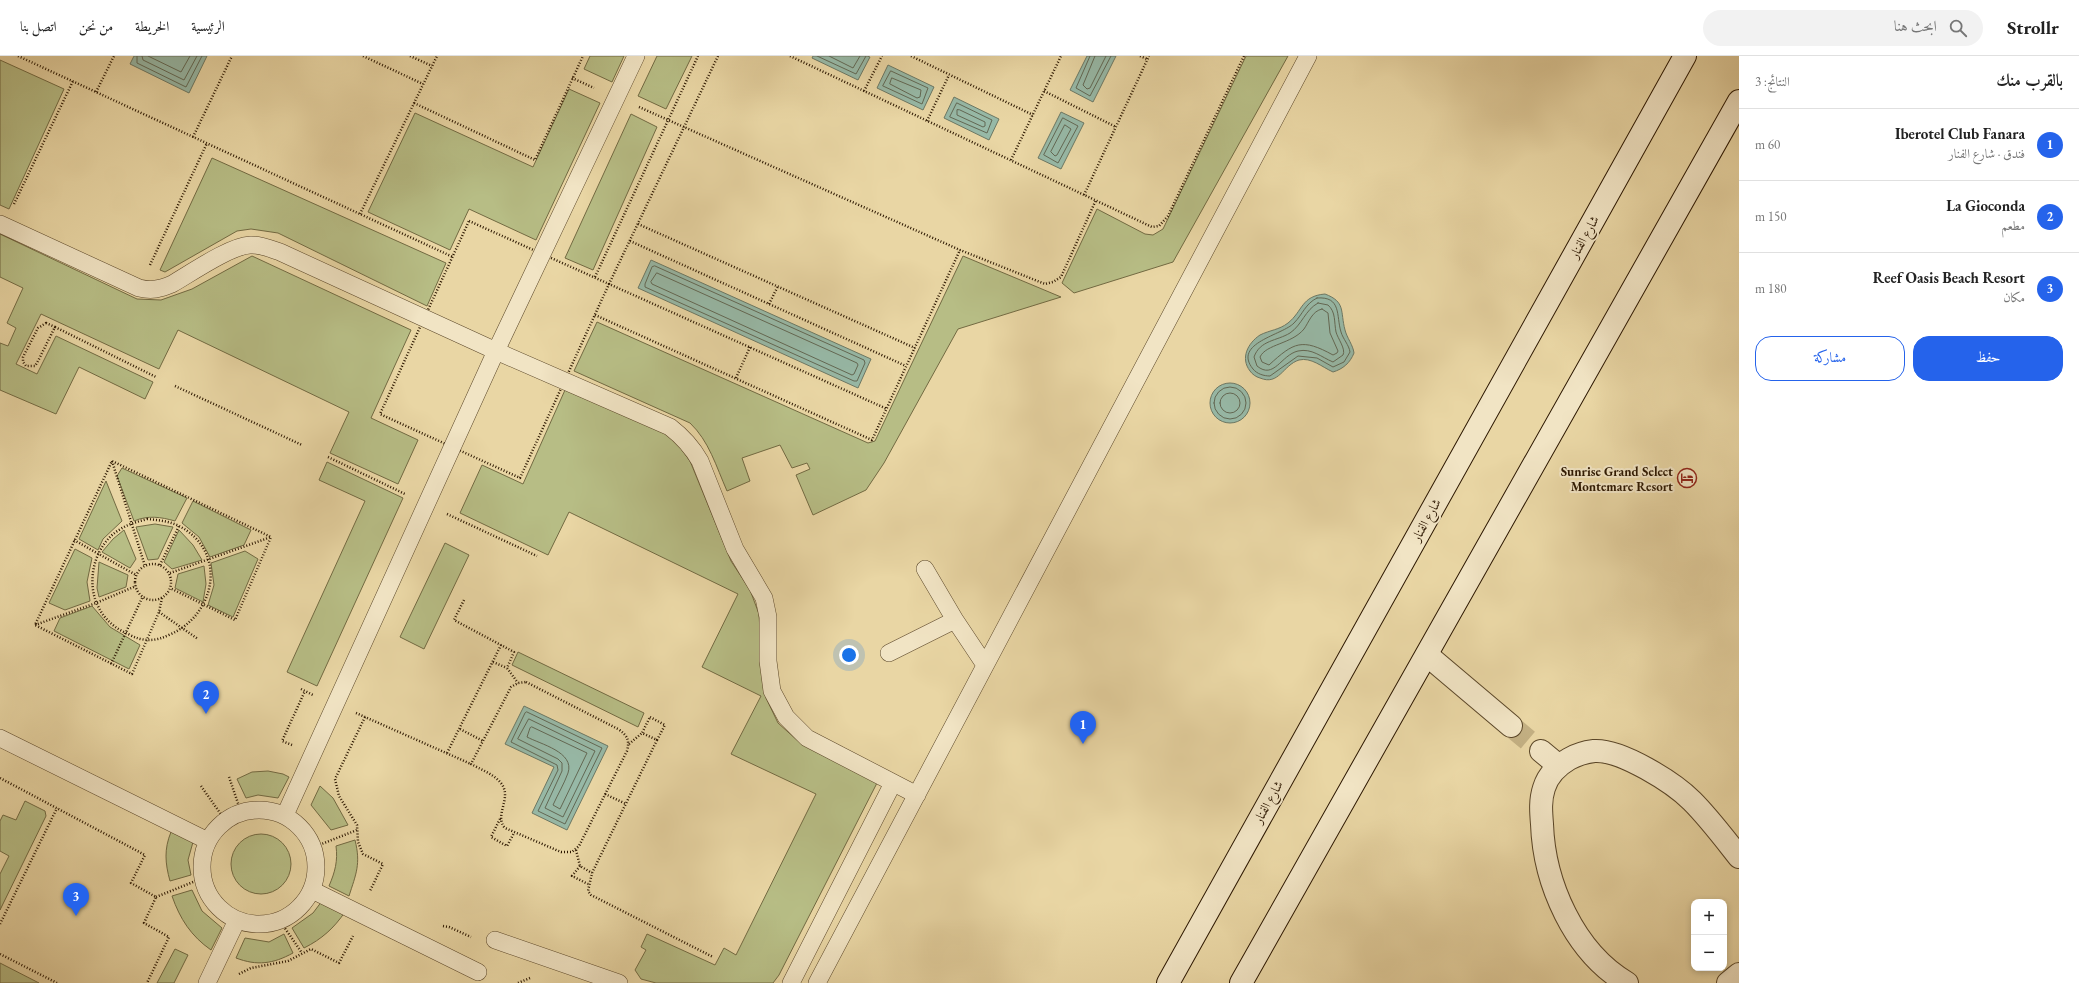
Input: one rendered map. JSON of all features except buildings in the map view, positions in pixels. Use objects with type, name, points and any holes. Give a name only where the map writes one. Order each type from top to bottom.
[{"type":"main road","name":"شارع الفنار","points":[[1168,983],[1685,56]]},
{"type":"main road","points":[[1241,983],[1427,655],[1734,124],[1739,101]]},
{"type":"main road","points":[[1427,655],[1511,726]]},
{"type":"main road","points":[[1541,751],[1558,766]]},
{"type":"main road","points":[[1627,983],[1613,975],[1590,951],[1571,924],[1556,893],[1548,868],[1542,838],[1541,801],[1544,787],[1558,766],[1576,755],[1595,751],[1614,754],[1655,773],[1692,801],[1739,857]]},
{"type":"main road","points":[[1728,983],[1739,974]]},
{"type":"lane","points":[[285,815],[334,704],[496,351],[636,56]]},
{"type":"lane","points":[[817,983],[1308,56]]},
{"type":"lane","points":[[2,225],[139,288],[150,290],[161,289],[236,248],[250,245],[265,247],[280,252],[496,351],[670,427],[682,436],[700,461],[735,549],[764,598],[768,617],[768,661],[772,691],[786,717],[807,738],[917,795]]},
{"type":"lane","points":[[925,569],[955,620],[985,665]]},
{"type":"lane","points":[[889,653],[955,620]]},
{"type":"lane","points":[[0,738],[208,841]]},
{"type":"lane","points":[[791,983],[893,783]]},
{"type":"lane","points":[[264,810],[285,815],[303,828],[314,847],[317,869],[312,890],[305,903],[294,914],[280,921],[266,924],[251,924],[237,920],[222,910],[210,895],[203,878],[202,859],[208,841],[215,830],[225,820],[242,812],[264,810]]},
{"type":"lane","points":[[312,890],[478,972]]},
{"type":"lane","points":[[207,983],[237,920]]},
{"type":"lane","points":[[495,940],[619,983]]},
{"type":"path","points":[[18,56],[453,257]]},
{"type":"path","points":[[96,92],[114,56]]},
{"type":"path","points":[[193,137],[232,56]]},
{"type":"path","points":[[363,56],[423,84]]},
{"type":"path","points":[[410,56],[432,66]]},
{"type":"path","points":[[360,214],[437,56]]},
{"type":"path","points":[[414,103],[535,160],[583,56]]},
{"type":"path","points":[[595,277],[698,56]]},
{"type":"path","points":[[718,56],[609,284],[887,409]]},
{"type":"path","points":[[790,56],[798,58],[864,91],[1152,227],[1159,226],[1165,221],[1244,56]]},
{"type":"path","points":[[864,91],[882,56]]},
{"type":"path","points":[[911,56],[1033,115]]},
{"type":"path","points":[[1011,160],[1061,56]]},
{"type":"path","points":[[1140,56],[1147,59]]},
{"type":"path","points":[[1084,195],[1149,56]]},
{"type":"path","points":[[927,121],[949,75]]},
{"type":"path","points":[[572,78],[960,250],[1044,284],[1054,282],[1061,277],[1096,200]]},
{"type":"path","points":[[2,225],[73,81]]},
{"type":"path","points":[[1044,91],[1116,127]]},
{"type":"path","points":[[139,288],[207,143]]},
{"type":"path","points":[[638,224],[915,348]]},
{"type":"path","points":[[630,241],[906,366]]},
{"type":"path","points":[[595,315],[872,440],[960,250]]},
{"type":"path","points":[[769,304],[778,286]]},
{"type":"path","points":[[55,327],[37,363],[34,366],[26,366],[23,362],[23,357],[38,328],[46,323],[55,327],[156,377]]},
{"type":"path","points":[[736,378],[750,347]]},
{"type":"path","points":[[174,386],[302,445]]},
{"type":"path","points":[[112,461],[145,566]]},
{"type":"path","points":[[112,461],[270,537]]},
{"type":"path","points":[[34,625],[112,461]]},
{"type":"path","points":[[147,519],[163,520],[179,526],[197,540],[208,561],[210,583],[204,604],[196,616],[183,629],[167,636],[146,641],[125,633],[108,621],[96,603],[92,586],[98,554],[106,541],[117,530],[131,523],[147,519]]},
{"type":"path","points":[[160,565],[179,526]]},
{"type":"path","points":[[170,573],[208,561],[270,537]]},
{"type":"path","points":[[170,588],[235,620],[270,537]]},
{"type":"path","points":[[74,540],[136,575]]},
{"type":"path","points":[[162,598],[155,600],[143,596],[136,586],[136,575],[145,566],[153,563],[160,565],[170,573]]},
{"type":"path","points":[[34,625],[132,674],[159,612],[162,598],[170,588],[170,573]]},
{"type":"path","points":[[34,625],[96,603],[136,586]]},
{"type":"path","points":[[111,664],[143,596]]},
{"type":"path","points":[[464,600],[454,620],[514,652],[507,668]]},
{"type":"path","points":[[159,612],[198,640]]},
{"type":"path","points":[[447,753],[501,645]]},
{"type":"path","points":[[493,662],[507,668],[518,682]]},
{"type":"path","points":[[471,764],[506,694],[511,687],[518,682],[526,682],[618,729],[628,738],[629,744]]},
{"type":"path","points":[[301,689],[471,764],[500,782],[505,789],[506,797],[500,818],[491,837],[507,846],[514,833]]},
{"type":"path","points":[[360,913],[383,864],[363,854],[358,842],[355,821],[339,796],[335,779],[365,717]]},
{"type":"path","points":[[592,873],[580,866],[576,850],[629,744],[642,733],[650,717],[665,725],[592,873],[588,884],[588,891],[591,896],[713,957]]},
{"type":"path","points":[[460,729],[483,741]]},
{"type":"path","points":[[642,733],[657,740]]},
{"type":"path","points":[[229,777],[242,812]]},
{"type":"path","points":[[0,778],[145,855],[131,883],[156,897]]},
{"type":"path","points":[[201,786],[225,820]]},
{"type":"path","points":[[605,794],[626,804]]},
{"type":"path","points":[[0,924],[57,808]]},
{"type":"path","points":[[500,818],[501,824],[514,833],[561,852],[568,853],[576,850]]},
{"type":"path","points":[[314,847],[357,830]]},
{"type":"path","points":[[580,866],[572,876],[588,884]]},
{"type":"path","points":[[147,983],[169,937],[144,923],[156,897],[203,878]]},
{"type":"path","points":[[280,921],[302,953]]},
{"type":"path","points":[[236,976],[251,968],[279,964],[311,949],[340,963],[354,934]]},
{"type":"path","points":[[0,954],[57,983]]},
{"type":"green space","points":[[590,56],[624,56],[612,82],[584,69]]},
{"type":"green space","points":[[657,56],[692,56],[666,109],[638,96]]},
{"type":"green space","points":[[1246,56],[1288,56],[1173,262],[1074,293],[1062,283],[1097,209],[1145,234],[1153,235],[1163,229]]},
{"type":"green space","points":[[0,60],[64,89],[9,209],[0,205]]},
{"type":"green space","points":[[569,89],[600,103],[536,240],[469,209],[450,250],[368,212],[415,113],[533,167]]},
{"type":"green space","points":[[631,114],[657,127],[593,270],[565,258]]},
{"type":"green space","points":[[212,158],[446,263],[427,306],[278,233],[251,229],[237,231],[165,272],[160,270]]},
{"type":"green space","points":[[0,234],[137,299],[161,300],[192,289],[252,256],[411,330],[371,418],[418,440],[398,484],[330,453],[349,412],[178,330],[159,369],[41,314],[16,364],[37,374],[56,336],[153,382],[145,399],[79,367],[56,414],[0,390],[0,343],[8,346],[16,328],[7,323],[23,288],[0,277]]},
{"type":"green space","points":[[963,256],[1061,297],[958,329],[884,463],[866,490],[813,515],[796,475],[810,469],[807,463],[792,468],[780,445],[742,458],[750,481],[727,491],[707,446],[697,430],[690,423],[574,371],[597,322],[868,443],[875,441]]},
{"type":"green space","points":[[565,390],[663,432],[676,442],[690,461],[731,561],[750,590],[759,614],[763,684],[766,698],[778,723],[798,741],[877,783],[779,975],[773,983],[656,983],[641,979],[635,970],[646,950],[641,947],[647,934],[715,965],[724,948],[736,955],[816,794],[731,754],[761,696],[702,667],[738,594],[569,512],[548,555],[460,513],[482,465],[523,484]]},
{"type":"green space","points":[[327,462],[403,498],[317,686],[287,672],[365,501],[319,480]]},
{"type":"green space","points":[[122,468],[187,498],[175,521],[154,517],[134,521],[117,476]]},
{"type":"green space","points":[[106,481],[122,521],[103,539],[98,550],[79,539]]},
{"type":"green space","points":[[193,501],[251,530],[244,545],[210,557],[199,537],[182,523]]},
{"type":"green space","points":[[155,524],[173,527],[158,559],[148,560],[136,527]]},
{"type":"green space","points":[[124,530],[136,559],[130,568],[102,552],[113,539]]},
{"type":"green space","points":[[179,530],[193,545],[202,560],[172,569],[164,562]]},
{"type":"green space","points":[[445,543],[469,555],[424,649],[400,637]]},
{"type":"green space","points":[[75,549],[92,558],[87,582],[90,601],[65,610],[49,603]]},
{"type":"green space","points":[[245,551],[258,559],[233,617],[208,605],[214,585],[211,563]]},
{"type":"green space","points":[[99,562],[128,575],[126,587],[99,597],[97,588]]},
{"type":"green space","points":[[204,566],[206,584],[203,602],[175,588],[178,574]]},
{"type":"green space","points":[[92,606],[110,627],[140,645],[129,669],[54,631],[60,618]]},
{"type":"green space","points":[[518,652],[644,713],[638,727],[512,665]]},
{"type":"green space","points":[[268,771],[283,774],[289,777],[278,798],[258,795],[246,798],[237,779],[252,772]]},
{"type":"green space","points":[[320,786],[333,798],[348,825],[331,830],[311,805]]},
{"type":"green space","points":[[25,801],[45,811],[46,816],[0,910],[0,874],[9,856],[0,851],[0,821],[3,815],[16,820]]},
{"type":"green space","points":[[171,832],[193,842],[188,860],[191,875],[170,881],[167,868],[166,850]]},
{"type":"green space","points":[[255,834],[267,834],[278,839],[286,847],[291,858],[289,876],[278,889],[267,894],[255,894],[244,889],[236,881],[231,870],[231,858],[236,847],[244,839]]},
{"type":"green space","points":[[355,840],[358,862],[356,875],[349,896],[329,886],[336,866],[336,846]]},
{"type":"green space","points":[[192,890],[202,911],[222,928],[211,950],[192,933],[183,920],[172,896]]},
{"type":"green space","points":[[322,901],[345,912],[327,933],[304,948],[292,928],[313,913]]},
{"type":"green space","points":[[284,934],[293,953],[286,957],[265,963],[244,961],[236,958],[245,938],[269,942]]},
{"type":"green space","points":[[175,949],[188,955],[174,983],[157,983]]},
{"type":"green space","points":[[0,963],[39,983],[0,983]]},
{"type":"water","points":[[134,56],[207,56],[189,93],[130,64]]},
{"type":"water","points":[[813,56],[870,57],[858,80],[812,58]]},
{"type":"water","points":[[1087,56],[1116,56],[1093,102],[1070,90]]},
{"type":"water","points":[[888,65],[934,87],[923,110],[877,88]]},
{"type":"water","points":[[954,97],[999,119],[989,140],[944,118]]},
{"type":"water","points":[[1061,112],[1084,123],[1061,169],[1038,158]]},
{"type":"water","points":[[651,260],[871,359],[858,388],[638,288]]},
{"type":"water","points":[[1325,294],[1336,300],[1341,308],[1345,330],[1354,353],[1348,363],[1333,372],[1312,361],[1303,359],[1289,366],[1281,374],[1272,379],[1266,380],[1253,374],[1247,366],[1246,361],[1247,351],[1252,342],[1260,335],[1288,323],[1311,298],[1317,295]]},
{"type":"water","points":[[1230,383],[1244,389],[1250,403],[1244,417],[1230,423],[1216,417],[1210,403],[1216,389]]},
{"type":"water","points":[[524,706],[608,746],[567,830],[532,813],[554,767],[505,744]]},
{"type":"tunnel","points":[[1511,726],[1541,751]]},
{"type":"place","name":"Sunrise Grand Select Montemare Resort","points":[[1687,478]]},
{"type":"place","name":"La Gioconda","points":[[206,714]]},
{"type":"place","name":"Iberotel Club Fanara","points":[[1083,744]]},
{"type":"place","name":"Reef Oasis Beach Resort","points":[[76,916]]}]
